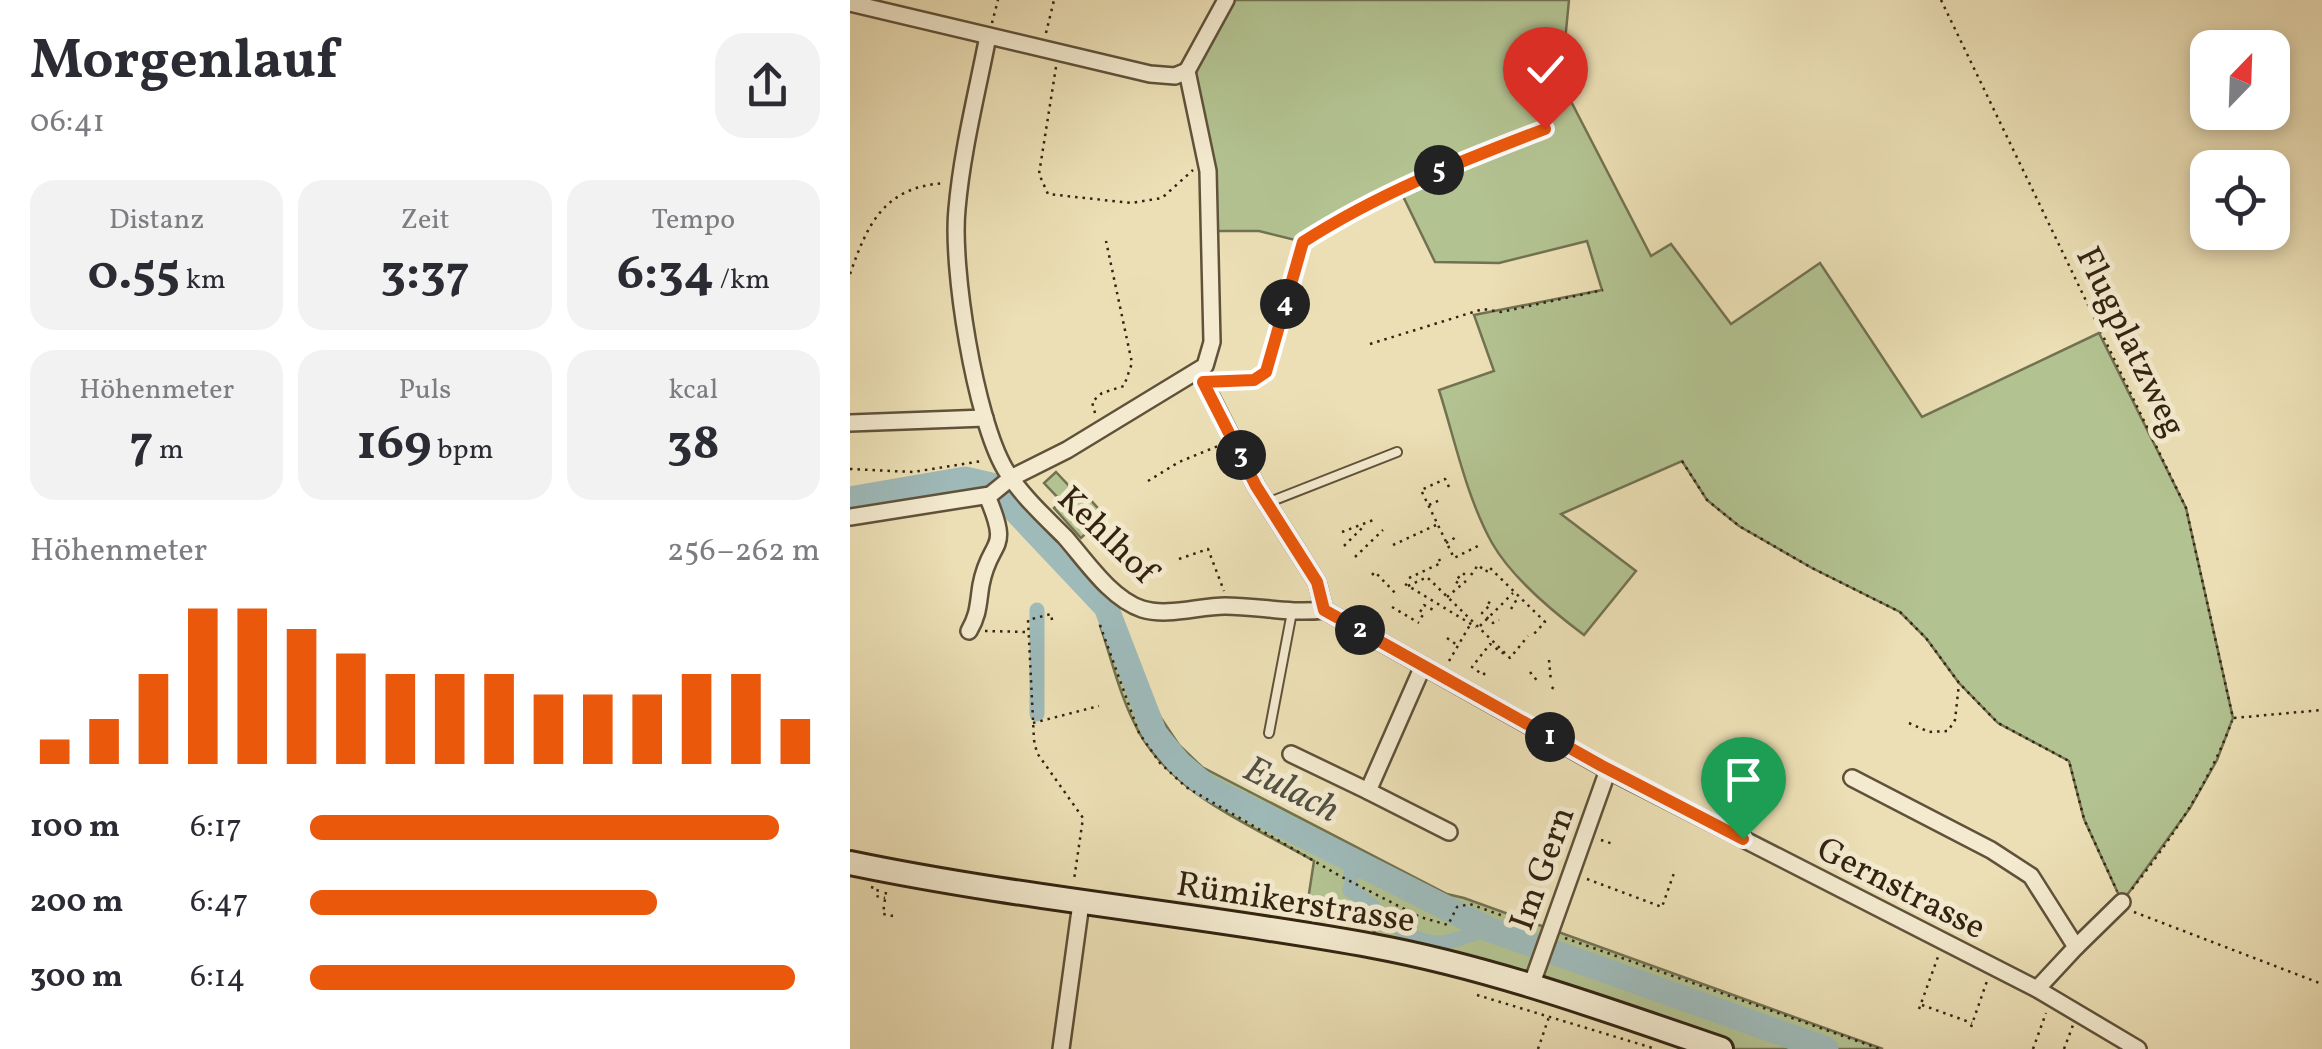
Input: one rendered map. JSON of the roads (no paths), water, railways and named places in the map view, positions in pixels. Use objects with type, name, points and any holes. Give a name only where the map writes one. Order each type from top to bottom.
[{"type":"main road","name":"Rümikerstrasse","points":[[850,863],[952,884],[1077,898],[1376,947],[1531,986],[1721,1049]]},
{"type":"street","points":[[850,3],[1050,51],[1175,76],[1194,64],[1226,0]]},
{"type":"street","points":[[969,630],[980,608],[981,584],[1000,539],[1000,459],[971,360],[956,224],[988,36]]},
{"type":"street","points":[[850,517],[999,488],[1201,377],[1212,342],[1208,170],[1187,71]]},
{"type":"street","points":[[1201,377],[1267,503],[1317,582],[1324,610]]},
{"type":"street","points":[[850,423],[985,418]]},
{"type":"street","name":"Kehlhof","points":[[999,488],[1132,605],[1161,612],[1230,606],[1292,612],[1324,610]]},
{"type":"street","name":"Gernstrasse","points":[[1324,610],[1608,770],[2036,990],[2138,1049]]},
{"type":"street","points":[[1368,791],[1423,666]]},
{"type":"street","points":[[1292,754],[1449,832]]},
{"type":"street","name":"Im Gern","points":[[1531,986],[1608,770]]},
{"type":"street","points":[[1852,778],[1991,850],[2031,876],[2076,947]]},
{"type":"street","points":[[1061,1049],[1077,898]]},
{"type":"street","points":[[2036,990],[2122,902]]},
{"type":"lane","points":[[1201,377],[1254,380],[1266,372],[1303,242]]},
{"type":"lane","points":[[1267,503],[1397,452]]},
{"type":"lane","points":[[1270,733],[1292,612]]},
{"type":"waterway","name":"Eulach","points":[[850,499],[965,479],[991,485],[1106,607],[1155,734],[1179,763],[1207,787],[1488,929],[1826,1049]]},
{"type":"waterway","name":"Eulach","points":[[1022,515],[1023,524]]},
{"type":"waterway","points":[[1037,610],[1037,714]]},
{"type":"waterway","points":[[1351,877],[1352,862]]},
{"type":"waterway","points":[[1351,886],[1350,890],[1392,923],[1427,942],[1446,942],[1488,929]]}]
